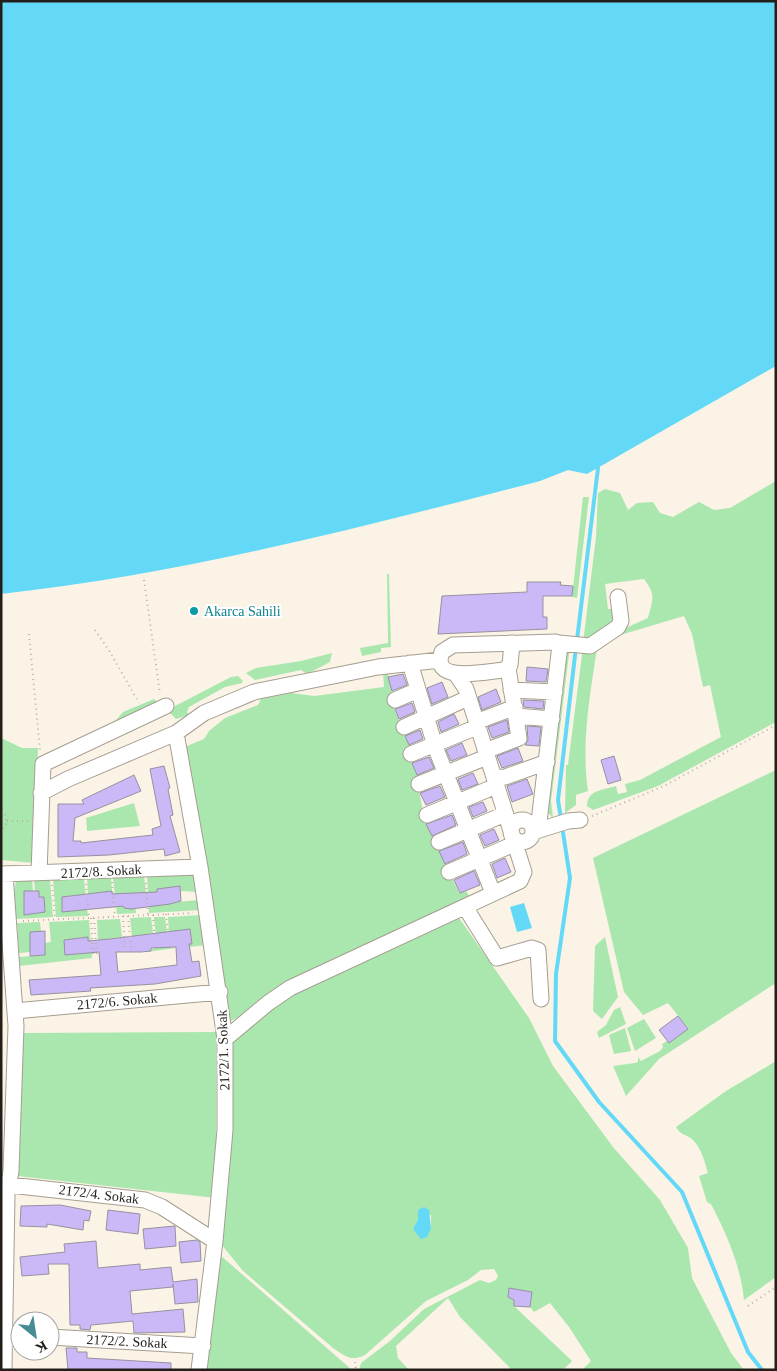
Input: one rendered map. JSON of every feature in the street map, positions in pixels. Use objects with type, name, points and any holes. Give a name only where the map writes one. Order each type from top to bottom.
[{"type":"street","points":[[508,668],[456,674],[447,672],[440,660],[442,652],[453,645],[562,643],[590,646],[619,626],[618,597]]},
{"type":"street","points":[[419,784],[446,774],[518,740],[508,668],[511,662],[512,643]]},
{"type":"street","points":[[536,831],[562,643]]},
{"type":"street","points":[[41,793],[68,778],[176,733],[204,713],[254,692],[378,667],[440,660]]},
{"type":"street","points":[[410,663],[434,745],[493,893]]},
{"type":"street","points":[[225,1039],[268,1003],[290,988],[523,878],[524,872],[477,724],[468,698],[456,674]]},
{"type":"street","points":[[395,700],[418,690]]},
{"type":"street","points":[[512,690],[556,692]]},
{"type":"street","points":[[404,727],[468,698]]},
{"type":"street","points":[[45,873],[40,822],[43,764],[164,707]]},
{"type":"street","points":[[411,754],[477,724],[515,712],[552,719]]},
{"type":"street","name":"2172/1. Sokak","points":[[176,733],[200,867],[220,992],[225,1039],[224,1130],[215,1241],[199,1370]]},
{"type":"street","points":[[427,815],[505,777],[547,762]]},
{"type":"street","points":[[439,842],[505,814]]},
{"type":"street","points":[[513,839],[512,827],[520,820],[530,824],[536,831]]},
{"type":"street","points":[[536,831],[567,822]]},
{"type":"street","points":[[449,872],[479,859],[513,839]]},
{"type":"street","name":"2172/8. Sokak","points":[[3,874],[200,867]]},
{"type":"street","points":[[3,874],[15,1011],[9,1027],[5,1184],[4,1370]]},
{"type":"street","points":[[465,907],[497,958],[532,948],[538,950],[541,999]]},
{"type":"street","name":"2172/6. Sokak","points":[[15,1011],[220,992]]},
{"type":"street","name":"2172/4. Sokak","points":[[5,1184],[145,1200],[162,1207],[215,1241]]},
{"type":"street","name":"2172/2. Sokak","points":[[60,1338],[203,1346]]},
{"type":"path","points":[[144,580],[164,707]]},
{"type":"path","points":[[95,630],[110,652],[146,715]]},
{"type":"path","points":[[29,634],[42,770]]},
{"type":"path","points":[[567,822],[664,786],[776,725]]},
{"type":"path","points":[[1,811],[7,820]]},
{"type":"path","points":[[7,820],[40,822]]},
{"type":"path","points":[[1,832],[7,820]]},
{"type":"path","points":[[145,868],[148,915]]},
{"type":"path","points":[[111,870],[115,917]]},
{"type":"path","points":[[84,871],[93,956]]},
{"type":"path","points":[[45,873],[55,919]]},
{"type":"path","points":[[8,921],[207,913]]},
{"type":"path","points":[[166,914],[168,932]]},
{"type":"path","points":[[153,915],[154,932]]},
{"type":"path","points":[[122,916],[125,952]]},
{"type":"path","points":[[128,916],[131,948]]},
{"type":"path","points":[[94,918],[97,956]]},
{"type":"path","points":[[748,1306],[776,1287]]},
{"type":"path","points":[[355,1362],[356,1370]]},
{"type":"green space","points":[[776,481],[776,722],[658,786],[593,810],[587,806],[593,794],[616,786],[618,794],[627,792],[625,784],[640,780],[721,737],[710,685],[703,687],[692,634],[684,616],[617,636],[597,648],[586,737],[585,755],[588,791],[576,795],[576,805],[565,813],[566,765],[568,765],[583,647],[648,618],[652,602],[652,593],[644,579],[605,584],[608,609],[613,609],[615,626],[583,643],[596,537],[598,493],[605,489],[620,493],[628,510],[637,503],[653,502],[660,513],[673,517],[699,502],[714,510],[730,508]]},
{"type":"green space","points":[[583,497],[589,497],[577,598],[572,597]]},
{"type":"green space","points":[[387,574],[389,574],[391,647],[381,648],[381,652],[362,656],[360,648],[388,643]]},
{"type":"green space","points":[[565,646],[570,646],[551,801],[553,818],[545,810]]},
{"type":"green space","points":[[332,653],[330,662],[307,674],[301,670],[255,680],[246,673],[256,668],[301,661]]},
{"type":"green space","points":[[389,669],[388,677],[394,697],[393,706],[412,751],[411,761],[419,780],[417,781],[425,821],[459,893],[466,891],[470,897],[229,1022],[182,748],[204,739],[209,731],[225,718],[258,705],[261,699],[291,693],[314,696],[384,687],[383,670]]},
{"type":"green space","points":[[238,676],[243,681],[242,683],[225,687],[189,707],[187,712],[189,715],[176,719],[170,713],[175,706],[231,677]]},
{"type":"green space","points":[[154,699],[159,704],[112,725],[123,712]]},
{"type":"green space","points":[[1,738],[22,748],[38,748],[34,863],[1,860]]},
{"type":"green space","points":[[776,770],[776,983],[659,1059],[626,1096],[613,1066],[638,1062],[638,1057],[641,1061],[660,1051],[663,1047],[662,1044],[667,1041],[669,1043],[688,1028],[668,1003],[643,1015],[624,992],[593,858]]},
{"type":"green space","points":[[134,803],[140,826],[87,831],[86,818]]},
{"type":"green space","points":[[195,875],[198,892],[181,891],[180,886],[157,889],[158,904],[199,900],[201,910],[149,913],[147,876]]},
{"type":"green space","points":[[144,876],[146,893],[134,894],[136,913],[117,914],[113,878]]},
{"type":"green space","points":[[87,878],[111,878],[112,891],[88,894]]},
{"type":"green space","points":[[84,879],[88,916],[56,917],[53,880]]},
{"type":"green space","points":[[32,880],[33,891],[25,891],[39,897],[39,891],[35,891],[34,880],[50,880],[53,917],[16,919],[14,893],[16,881]]},
{"type":"green space","points":[[202,915],[206,945],[181,948],[192,943],[190,929],[169,933],[168,917]]},
{"type":"green space","points":[[457,915],[529,1018],[553,1066],[613,1147],[660,1200],[688,1248],[692,1278],[731,1353],[744,1370],[582,1370],[591,1361],[569,1327],[550,1303],[534,1312],[530,1307],[532,1292],[509,1288],[508,1297],[514,1300],[514,1306],[572,1361],[563,1370],[512,1370],[460,1317],[448,1298],[396,1346],[398,1358],[409,1370],[359,1370],[361,1363],[390,1341],[424,1309],[480,1280],[489,1283],[496,1280],[498,1276],[494,1269],[481,1270],[468,1280],[426,1301],[365,1355],[356,1358],[345,1356],[333,1348],[243,1271],[221,1244],[233,1099],[232,1037],[310,982]],"holes":[[[431,1215],[431,1228],[413,1229],[418,1219]]]},
{"type":"green space","points":[[151,917],[153,933],[132,937],[130,918]]},
{"type":"green space","points":[[154,917],[165,917],[169,948],[176,948],[146,952],[157,947]]},
{"type":"green space","points":[[120,919],[122,937],[98,940],[97,920]]},
{"type":"green space","points":[[89,920],[92,958],[19,966],[19,957],[45,955],[45,943],[51,942],[49,922]],"holes":[[[87,937],[88,951],[77,954],[76,938]]]},
{"type":"green space","points":[[40,922],[41,932],[30,932],[30,952],[19,953],[17,923]]},
{"type":"green space","points":[[605,937],[618,997],[602,1019],[593,1011],[595,946]]},
{"type":"green space","points":[[620,1007],[626,1024],[599,1038],[597,1032],[606,1025],[614,1010]]},
{"type":"green space","points":[[644,1019],[656,1038],[635,1051],[627,1028]]},
{"type":"green space","points":[[625,1028],[631,1051],[614,1054],[609,1035]]},
{"type":"green space","points":[[216,1032],[216,1198],[17,1176],[20,1033]]},
{"type":"green space","points":[[776,1061],[776,1277],[744,1300],[740,1275],[732,1250],[711,1204],[707,1202],[699,1176],[708,1173],[702,1155],[692,1139],[681,1133],[676,1127],[726,1091]]},
{"type":"green space","points":[[220,1255],[352,1370],[205,1370]]},
{"type":"water","points":[[1,1],[776,1],[776,366],[587,474],[568,470],[540,481],[339,532],[205,562],[69,585],[1,594]]},
{"type":"water","points":[[524,903],[532,928],[517,932],[510,907]]},
{"type":"water","points":[[424,1207],[429,1210],[431,1228],[427,1237],[421,1239],[413,1229],[418,1219],[418,1210]]},
{"type":"building","points":[[527,582],[561,582],[560,585],[573,586],[572,596],[543,596],[543,617],[547,617],[547,629],[438,634],[442,596],[527,592]]},
{"type":"building","points":[[527,667],[548,669],[546,682],[526,681]]},
{"type":"building","points":[[403,674],[407,685],[392,691],[388,677]]},
{"type":"building","points":[[442,682],[448,697],[432,704],[427,688]]},
{"type":"building","points":[[496,689],[501,702],[482,710],[478,697]]},
{"type":"building","points":[[523,700],[544,701],[543,709],[524,707]]},
{"type":"building","points":[[412,703],[415,712],[399,719],[395,709]]},
{"type":"building","points":[[454,714],[459,724],[441,732],[438,722]]},
{"type":"building","points":[[507,720],[509,732],[492,738],[488,727]]},
{"type":"building","points":[[527,726],[541,727],[539,746],[525,745],[528,740]]},
{"type":"building","points":[[420,730],[423,739],[409,745],[405,736]]},
{"type":"building","points":[[462,743],[467,755],[451,761],[446,750]]},
{"type":"building","points":[[518,748],[523,761],[502,768],[497,756]]},
{"type":"building","points":[[614,756],[621,780],[608,784],[601,760]]},
{"type":"building","points":[[429,757],[434,768],[417,775],[412,763]]},
{"type":"building","points":[[164,766],[170,788],[168,789],[173,815],[170,816],[180,852],[165,856],[164,849],[109,855],[58,857],[58,804],[84,804],[82,800],[134,775],[141,791],[75,818],[73,841],[81,841],[81,843],[153,835],[152,829],[161,826],[150,769]]},
{"type":"building","points":[[473,773],[478,784],[462,790],[458,779]]},
{"type":"building","points":[[527,779],[533,794],[512,802],[507,786]]},
{"type":"building","points":[[440,786],[445,797],[426,805],[420,793]]},
{"type":"building","points":[[483,802],[487,811],[473,817],[469,807]]},
{"type":"building","points":[[452,815],[456,825],[432,836],[426,824]]},
{"type":"building","points":[[494,829],[499,840],[485,846],[480,835]]},
{"type":"building","points":[[463,842],[467,854],[445,864],[439,851]]},
{"type":"building","points":[[505,858],[511,872],[497,878],[492,864]]},
{"type":"building","points":[[474,871],[480,885],[460,893],[454,880]]},
{"type":"building","points":[[180,886],[181,901],[170,904],[131,909],[124,908],[123,906],[62,912],[62,897],[112,891],[112,894],[157,892],[157,889]]},
{"type":"building","points":[[24,891],[39,891],[39,897],[44,897],[45,912],[24,915]]},
{"type":"building","points":[[190,929],[192,944],[189,944],[192,962],[199,961],[201,976],[155,984],[90,988],[91,991],[31,995],[29,980],[101,975],[99,952],[65,955],[64,940],[88,937],[88,941]],"holes":[[[176,947],[177,965],[118,972],[116,952],[141,952],[151,951],[151,948]]]},
{"type":"building","points":[[45,931],[45,955],[30,956],[30,932]]},
{"type":"building","points":[[678,1016],[688,1029],[669,1043],[659,1030]]},
{"type":"building","points":[[60,1205],[91,1211],[89,1221],[84,1220],[83,1230],[47,1224],[47,1227],[20,1226],[21,1206]]},
{"type":"building","points":[[108,1210],[140,1214],[138,1234],[106,1230]]},
{"type":"building","points":[[175,1226],[176,1246],[145,1249],[143,1229]]},
{"type":"building","points":[[197,1240],[200,1242],[201,1261],[181,1263],[179,1242]]},
{"type":"building","points":[[96,1241],[98,1268],[140,1264],[140,1270],[171,1267],[173,1282],[197,1279],[198,1302],[175,1304],[173,1284],[173,1287],[130,1291],[132,1314],[183,1309],[185,1332],[134,1333],[133,1321],[91,1325],[90,1330],[80,1329],[80,1325],[70,1325],[69,1264],[48,1264],[49,1274],[22,1276],[20,1257],[65,1252],[64,1244]]},
{"type":"building","points":[[509,1288],[532,1292],[530,1307],[514,1306],[514,1300],[508,1297]]},
{"type":"building","points":[[66,1348],[77,1348],[77,1352],[87,1352],[87,1358],[171,1363],[171,1370],[68,1370]]},
{"type":"waterway","points":[[577,640],[598,468]]},
{"type":"waterway","points":[[561,819],[558,800],[576,647]]},
{"type":"waterway","points":[[562,826],[570,878],[556,974],[555,1041],[599,1102],[682,1192],[748,1352],[762,1370]]},
{"type":"place","name":"Akarca Sahili","points":[[194,611]]}]
